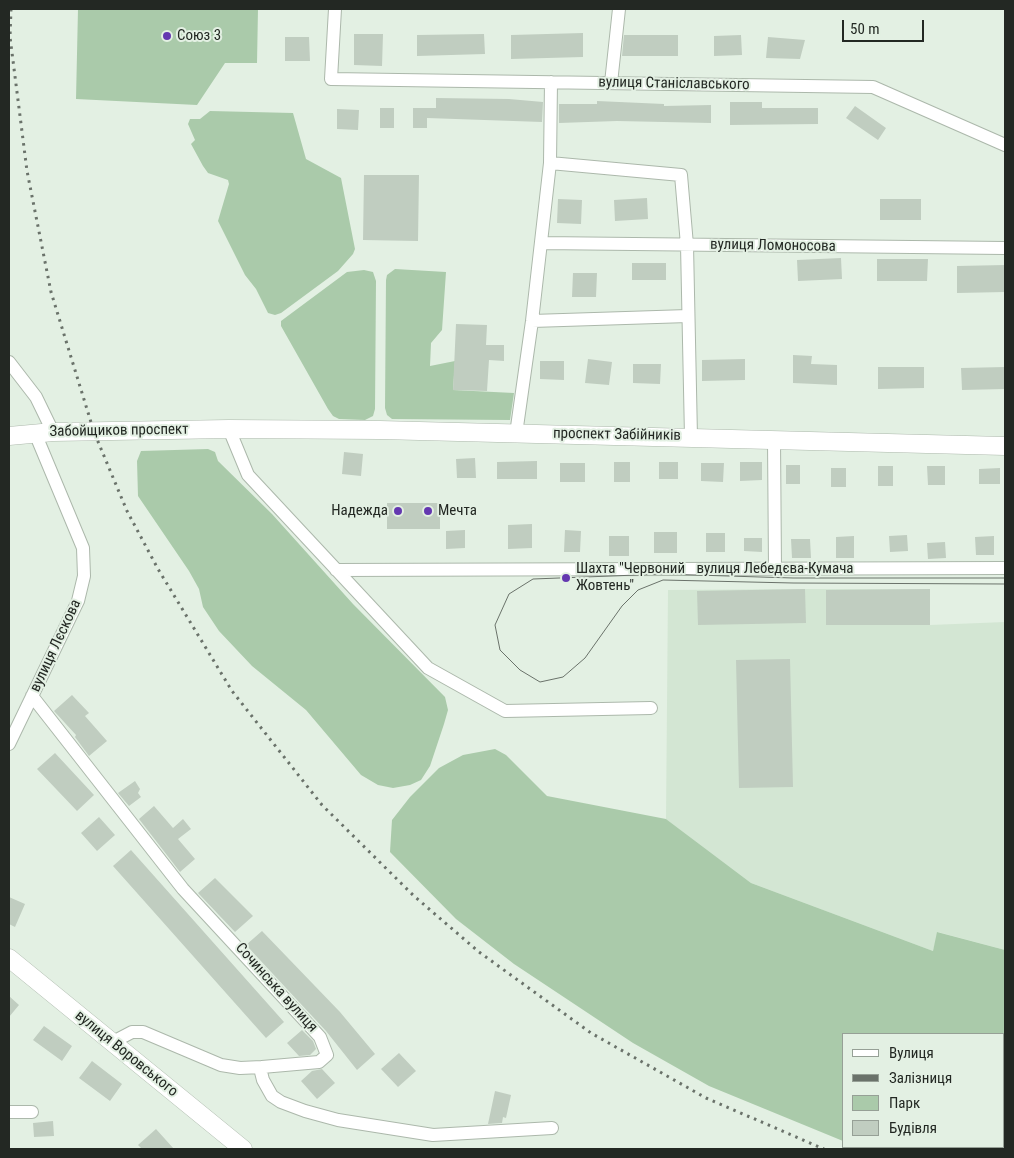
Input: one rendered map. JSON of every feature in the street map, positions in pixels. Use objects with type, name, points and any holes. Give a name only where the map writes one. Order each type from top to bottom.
[{"type":"main road","name":"проспект Забійників","points":[[229,429],[691,437],[1005,446]]},
{"type":"main road","name":"Забойщиков проспект","points":[[9,436],[44,432],[229,429]]},
{"type":"main road","name":"вулиця Воровського","points":[[9,958],[243,1149]]},
{"type":"street","name":"вулиця Станіславського","points":[[335,9],[331,79],[873,87],[1005,146]]},
{"type":"street","points":[[611,83],[619,9]]},
{"type":"street","points":[[516,434],[532,321],[550,163],[551,82]]},
{"type":"street","points":[[550,163],[680,175],[686,245],[691,437]]},
{"type":"street","name":"вулиця Ломоносова","points":[[541,243],[1005,248]]},
{"type":"street","points":[[532,321],[688,316]]},
{"type":"street","name":"вулиця Лєскова","points":[[9,362],[36,397],[44,432],[83,548],[84,576],[78,601],[9,744]]},
{"type":"street","points":[[229,429],[248,475],[428,668],[505,711],[651,708]]},
{"type":"street","points":[[774,440],[775,568]]},
{"type":"street","name":"вулиця Лебедєва-Кумача","points":[[336,570],[1005,568]]},
{"type":"street","name":"Сочинська вулиця","points":[[32,696],[183,889],[311,1025],[327,1050],[325,1058],[319,1062],[262,1067]]},
{"type":"street","points":[[111,1042],[132,1032],[143,1032],[221,1065],[240,1068],[262,1067],[263,1080],[276,1099],[305,1111],[338,1120],[434,1134],[552,1128]]},
{"type":"street","points":[[9,1112],[32,1112]]},
{"type":"shaded area","points":[[930,589],[930,625],[1005,622],[1005,950],[938,932],[933,951],[751,883],[666,819],[668,590]]},
{"type":"green space","name":"Союз 3","points":[[78,9],[258,9],[257,63],[225,63],[197,105],[76,99]]},
{"type":"green space","points":[[210,111],[293,113],[306,159],[341,178],[355,249],[353,254],[338,271],[281,313],[275,315],[268,313],[256,289],[245,275],[218,221],[229,184],[228,180],[208,173],[203,166],[191,144],[195,140],[188,124],[190,119],[200,119]]},
{"type":"green space","points":[[395,269],[446,272],[442,330],[431,343],[430,366],[455,361],[453,390],[514,393],[510,420],[392,419],[387,415],[385,408],[386,280],[387,275]]},
{"type":"green space","points":[[364,270],[373,272],[376,281],[375,409],[373,416],[365,420],[339,419],[333,416],[328,409],[281,326],[281,321],[347,272]]},
{"type":"green space","points":[[208,449],[215,452],[218,461],[272,514],[353,604],[445,697],[448,710],[444,724],[430,766],[421,780],[410,785],[393,788],[378,785],[361,775],[306,710],[252,666],[219,631],[203,607],[199,589],[189,571],[138,496],[137,461],[141,451]]},
{"type":"green space","points":[[495,749],[506,755],[547,796],[666,819],[751,883],[933,951],[937,932],[1005,950],[1005,1149],[986,1148],[1004,1148],[1004,1033],[842,1033],[842,1141],[709,1086],[633,1043],[514,964],[456,919],[390,852],[392,820],[410,797],[439,768],[463,755]]},
{"type":"green space","points":[[862,1148],[946,1148],[945,1149]]},
{"type":"building","points":[[583,33],[583,57],[511,59],[511,35]]},
{"type":"building","points":[[354,34],[383,34],[382,66],[354,65]]},
{"type":"building","points":[[484,34],[485,54],[417,56],[417,35]]},
{"type":"building","points":[[624,35],[678,35],[678,56],[622,56]]},
{"type":"building","points":[[741,35],[742,55],[714,56],[714,36]]},
{"type":"building","points":[[285,37],[309,37],[310,61],[285,61]]},
{"type":"building","points":[[768,37],[805,40],[800,59],[766,58]]},
{"type":"building","points":[[436,98],[509,99],[543,102],[542,122],[427,118],[427,128],[413,128],[413,108],[436,108]]},
{"type":"building","points":[[597,101],[664,104],[664,106],[711,105],[711,123],[617,121],[559,123],[559,104],[597,104]]},
{"type":"building","points":[[730,102],[762,102],[762,108],[818,108],[818,124],[730,125]]},
{"type":"building","points":[[855,106],[886,128],[878,140],[846,118]]},
{"type":"building","points":[[380,108],[394,108],[394,128],[380,128]]},
{"type":"building","points":[[337,109],[359,110],[358,130],[337,129]]},
{"type":"building","points":[[364,175],[419,175],[418,241],[363,240]]},
{"type":"building","points":[[647,198],[648,219],[615,221],[614,200]]},
{"type":"building","points":[[558,199],[582,200],[581,224],[557,223]]},
{"type":"building","points":[[880,199],[921,199],[921,220],[880,220]]},
{"type":"building","points":[[841,258],[842,279],[798,281],[797,260]]},
{"type":"building","points":[[877,259],[928,259],[927,281],[877,281]]},
{"type":"building","points":[[632,263],[666,263],[666,280],[632,280]]},
{"type":"building","points":[[1005,265],[1005,292],[957,293],[957,266]]},
{"type":"building","points":[[573,273],[597,273],[596,297],[572,297]]},
{"type":"building","points":[[456,324],[487,325],[486,345],[504,345],[504,361],[489,360],[487,391],[453,390]]},
{"type":"building","points":[[793,355],[812,356],[811,364],[837,365],[837,385],[793,383]]},
{"type":"building","points":[[588,359],[612,362],[609,385],[585,383]]},
{"type":"building","points":[[745,359],[745,380],[702,381],[702,360]]},
{"type":"building","points":[[540,361],[564,361],[564,380],[540,379]]},
{"type":"building","points":[[633,364],[661,364],[660,384],[633,383]]},
{"type":"building","points":[[878,367],[924,367],[924,388],[878,389]]},
{"type":"building","points":[[1005,367],[1005,389],[962,390],[961,368]]},
{"type":"building","points":[[344,452],[363,454],[361,476],[342,474]]},
{"type":"building","points":[[475,458],[476,478],[457,478],[456,459]]},
{"type":"building","points":[[537,461],[537,479],[497,479],[497,462]]},
{"type":"building","points":[[614,462],[630,462],[630,482],[614,482]]},
{"type":"building","points":[[659,462],[678,462],[678,479],[659,479]]},
{"type":"building","points":[[740,462],[762,462],[762,480],[740,481]]},
{"type":"building","points":[[560,463],[585,463],[585,482],[560,482]]},
{"type":"building","points":[[701,463],[724,463],[723,482],[701,481]]},
{"type":"building","points":[[786,465],[800,465],[800,484],[786,484]]},
{"type":"building","points":[[878,466],[893,466],[893,486],[878,486]]},
{"type":"building","points":[[927,466],[945,466],[945,485],[928,485]]},
{"type":"building","points":[[831,468],[846,468],[846,487],[831,487]]},
{"type":"building","points":[[1000,468],[1000,484],[979,484],[979,469]]},
{"type":"building","points":[[387,503],[440,503],[440,529],[387,529]]},
{"type":"building","points":[[532,524],[532,548],[508,549],[508,525]]},
{"type":"building","points":[[465,530],[465,548],[446,549],[446,531]]},
{"type":"building","points":[[565,530],[581,531],[580,552],[564,552]]},
{"type":"building","points":[[654,532],[677,532],[677,553],[654,553]]},
{"type":"building","points":[[706,533],[725,533],[725,552],[706,552]]},
{"type":"building","points":[[907,535],[908,551],[890,552],[889,536]]},
{"type":"building","points":[[609,536],[629,536],[629,556],[609,556]]},
{"type":"building","points":[[854,536],[854,558],[836,558],[836,537]]},
{"type":"building","points":[[994,536],[994,555],[976,555],[975,537]]},
{"type":"building","points":[[744,538],[762,538],[762,552],[744,551]]},
{"type":"building","points":[[791,539],[810,539],[811,558],[792,558]]},
{"type":"building","points":[[945,542],[946,558],[928,559],[927,543]]},
{"type":"building","points":[[805,589],[806,623],[698,625],[697,591]]},
{"type":"building","points":[[930,589],[930,625],[826,625],[826,590]]},
{"type":"building","points":[[790,659],[793,787],[739,788],[736,660]]},
{"type":"building","points":[[72,695],[89,713],[85,716],[107,741],[89,756],[75,737],[76,735],[54,711]]},
{"type":"building","points":[[55,753],[94,795],[77,811],[37,769]]},
{"type":"building","points":[[135,781],[140,789],[138,793],[141,797],[129,806],[118,793]]},
{"type":"building","points":[[154,806],[173,828],[183,819],[191,829],[178,839],[195,859],[180,872],[139,819]]},
{"type":"building","points":[[99,817],[115,835],[97,851],[81,833]]},
{"type":"building","points":[[131,850],[284,1022],[266,1038],[113,866]]},
{"type":"building","points":[[215,878],[253,916],[235,932],[198,893]]},
{"type":"building","points":[[9,897],[25,904],[15,927],[9,924]]},
{"type":"building","points":[[262,931],[340,1012],[375,1054],[357,1070],[326,1031],[246,945]]},
{"type":"building","points":[[9,996],[19,1005],[9,1017]]},
{"type":"building","points":[[44,1026],[72,1046],[62,1061],[33,1040]]},
{"type":"building","points":[[302,1030],[313,1041],[316,1049],[310,1055],[299,1056],[287,1043]]},
{"type":"building","points":[[399,1053],[416,1071],[398,1087],[381,1069]]},
{"type":"building","points":[[92,1061],[122,1084],[110,1101],[79,1078]]},
{"type":"building","points":[[322,1069],[335,1083],[317,1099],[301,1081],[312,1071]]},
{"type":"building","points":[[495,1091],[511,1095],[506,1118],[503,1117],[502,1123],[488,1124]]},
{"type":"building","points":[[53,1121],[54,1136],[34,1137],[33,1123]]},
{"type":"building","points":[[156,1129],[174,1149],[142,1149],[138,1145]]},
{"type":"tram line","points":[[1005,578],[793,578],[663,574],[533,579],[509,594],[495,625],[500,650],[520,670],[540,682],[563,677],[585,658],[622,606],[638,590],[663,580],[1005,584]]},
{"type":"railway","points":[[11,9],[10,37],[27,171],[51,292],[94,432],[127,511],[158,569],[232,691],[322,805],[414,896],[479,952],[591,1033],[706,1098],[824,1149]]},
{"type":"place","name":"Союз 3","points":[[167,36]]},
{"type":"place","name":"Надежда","points":[[398,511]]},
{"type":"place","name":"Мечта","points":[[428,511]]},
{"type":"place","name":"Шахта \"Червоний Жовтень\"","points":[[566,578]]}]
